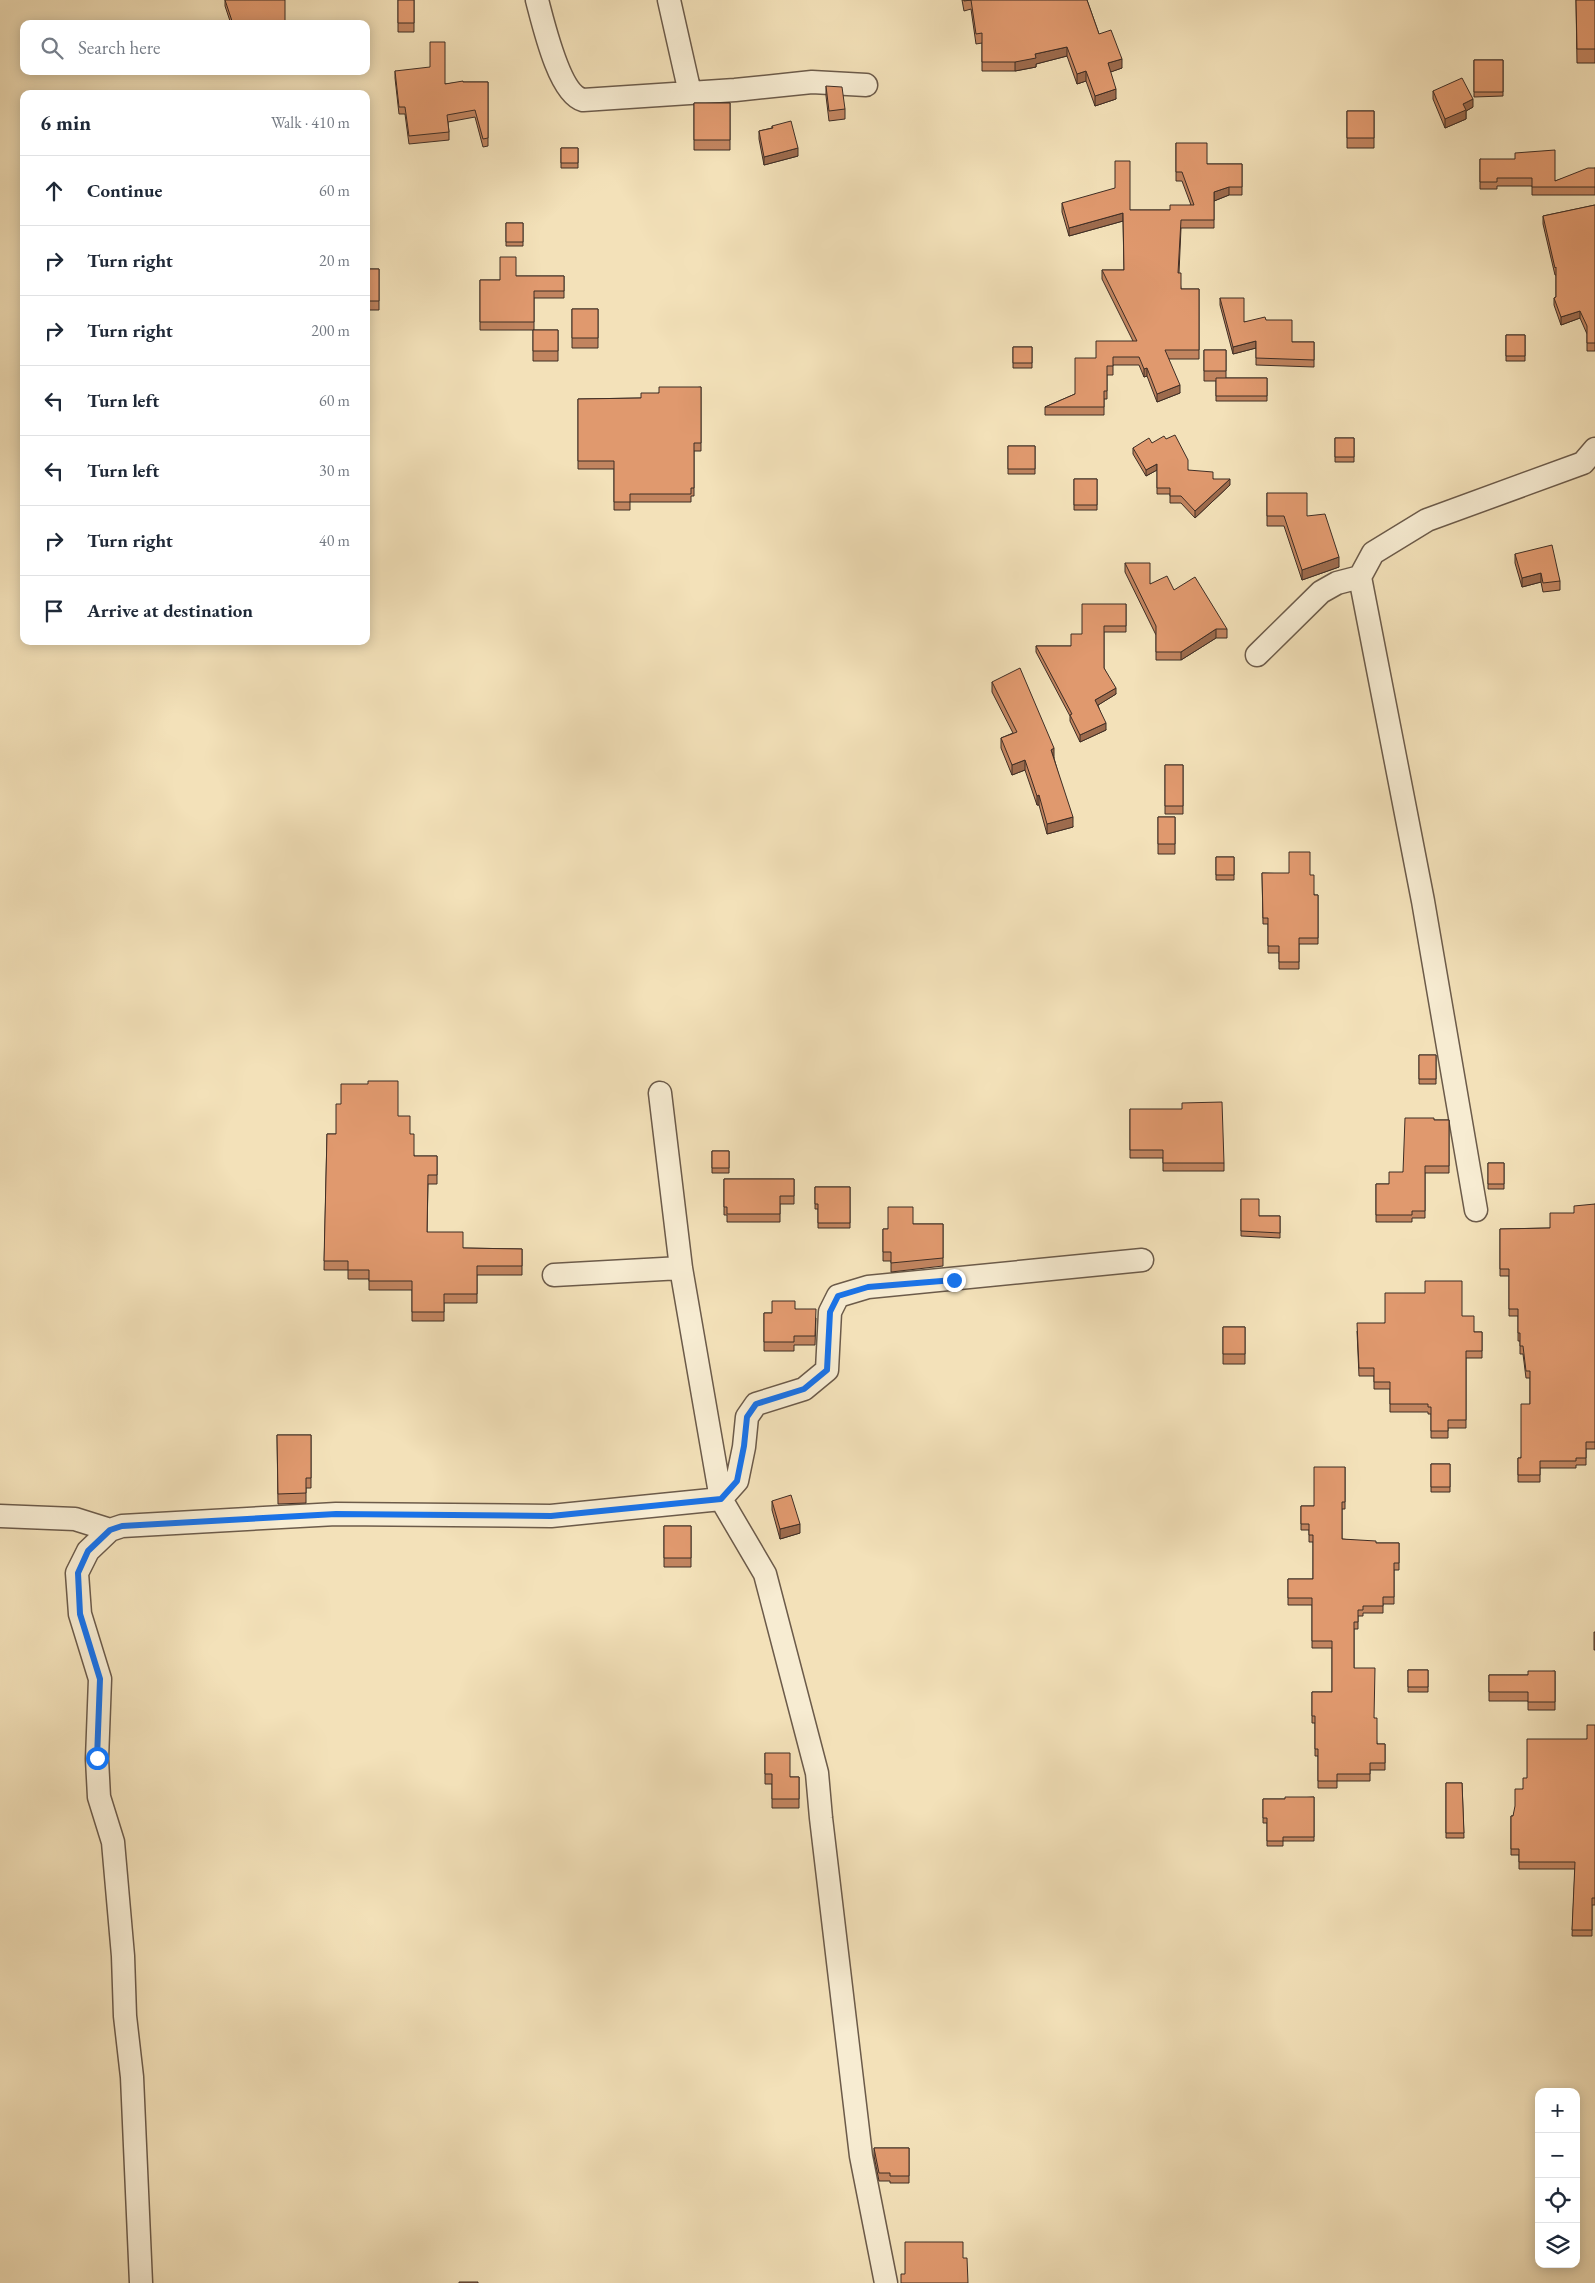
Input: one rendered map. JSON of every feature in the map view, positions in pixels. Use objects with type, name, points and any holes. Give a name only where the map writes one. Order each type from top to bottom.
[{"type":"street","points":[[537,0],[547,40],[568,87],[576,98],[583,100],[812,82],[866,85]]},
{"type":"street","points":[[669,0],[690,93]]},
{"type":"street","points":[[1476,1210],[1423,901],[1360,577],[1373,553],[1427,520],[1583,463],[1595,449]]},
{"type":"street","points":[[1257,655],[1321,592],[1337,583],[1360,577]]},
{"type":"street","points":[[660,1093],[681,1268],[721,1499],[765,1574],[817,1773],[861,2156],[886,2283]]},
{"type":"street","points":[[141,2283],[132,2078],[125,2016],[122,1946],[113,1842],[99,1797],[97,1758],[100,1679],[80,1614],[78,1573],[88,1551],[110,1530],[122,1526],[336,1514],[551,1516],[721,1499],[737,1481],[744,1446],[747,1417],[756,1404],[804,1389],[827,1370],[830,1312],[838,1296],[868,1287],[1142,1260]]},
{"type":"street","points":[[554,1275],[681,1268]]},
{"type":"street","points":[[0,1516],[75,1519],[110,1530]]},
{"type":"building","points":[[225,0],[285,0],[285,20],[232,20]]},
{"type":"building","points":[[398,0],[414,0],[414,23],[398,23]]},
{"type":"building","points":[[971,0],[1087,0],[1099,34],[1111,30],[1122,59],[1108,63],[1116,89],[1095,96],[1086,71],[1077,74],[1067,47],[1035,54],[1036,58],[1015,62],[982,62],[982,33],[976,34]]},
{"type":"building","points":[[1576,0],[1595,0],[1595,49],[1577,49]]},
{"type":"building","points":[[430,42],[445,42],[445,84],[463,81],[488,82],[488,138],[483,139],[475,110],[447,115],[449,132],[409,136],[405,107],[399,107],[395,71],[430,67]]},
{"type":"building","points":[[1474,60],[1503,60],[1503,92],[1474,92]]},
{"type":"building","points":[[1462,78],[1473,99],[1463,104],[1466,110],[1445,119],[1433,91]]},
{"type":"building","points":[[826,86],[842,87],[845,109],[829,111]]},
{"type":"building","points":[[694,103],[730,103],[730,140],[694,140]]},
{"type":"building","points":[[1347,111],[1374,111],[1374,138],[1347,138]]},
{"type":"building","points":[[791,121],[798,148],[764,157],[759,131]]},
{"type":"building","points":[[1176,143],[1207,143],[1207,164],[1242,164],[1242,187],[1229,187],[1214,192],[1214,220],[1181,220],[1178,273],[1181,273],[1181,289],[1199,289],[1199,350],[1165,350],[1180,385],[1157,394],[1147,368],[1144,369],[1139,357],[1113,357],[1113,366],[1107,366],[1107,391],[1104,391],[1104,407],[1045,407],[1075,394],[1075,358],[1096,358],[1096,341],[1137,341],[1102,270],[1124,270],[1123,213],[1069,228],[1062,203],[1115,188],[1115,161],[1130,161],[1130,210],[1170,210],[1170,205],[1194,205],[1182,172],[1176,172]]},
{"type":"building","points":[[561,148],[578,148],[578,163],[561,163]]},
{"type":"building","points":[[1555,150],[1555,181],[1588,168],[1595,168],[1595,187],[1532,187],[1532,178],[1497,178],[1497,182],[1480,182],[1480,159],[1515,159],[1515,153]]},
{"type":"building","points":[[1595,205],[1595,343],[1587,343],[1587,326],[1580,311],[1561,317],[1554,298],[1556,297],[1556,267],[1543,216]]},
{"type":"building","points":[[506,223],[523,223],[523,242],[506,242]]},
{"type":"building","points":[[500,257],[516,257],[516,276],[564,276],[564,291],[534,291],[534,322],[480,322],[480,280],[500,280]]},
{"type":"building","points":[[370,269],[379,269],[379,301],[370,301]]},
{"type":"building","points":[[1220,298],[1244,298],[1244,322],[1265,317],[1266,320],[1292,320],[1292,342],[1314,342],[1314,360],[1256,358],[1256,341],[1233,347]]},
{"type":"building","points":[[572,309],[598,309],[598,338],[572,338]]},
{"type":"building","points":[[533,330],[558,330],[558,351],[533,351]]},
{"type":"building","points":[[1506,335],[1525,335],[1525,356],[1506,356]]},
{"type":"building","points":[[1013,347],[1032,347],[1032,363],[1013,363]]},
{"type":"building","points":[[1204,350],[1226,350],[1226,371],[1204,371]]},
{"type":"building","points":[[1216,378],[1267,378],[1267,396],[1216,396]]},
{"type":"building","points":[[659,387],[701,387],[701,443],[694,443],[694,488],[691,488],[691,494],[630,494],[630,502],[614,502],[614,461],[578,461],[578,399],[641,398],[641,393],[659,393]]},
{"type":"building","points":[[1175,435],[1188,460],[1188,470],[1213,472],[1213,479],[1230,479],[1195,511],[1181,496],[1170,496],[1170,488],[1157,488],[1157,464],[1146,470],[1133,448],[1149,438],[1152,443],[1164,436],[1166,439]]},
{"type":"building","points":[[1335,438],[1354,438],[1354,457],[1335,457]]},
{"type":"building","points":[[1008,446],[1035,446],[1035,469],[1008,469]]},
{"type":"building","points":[[1074,479],[1097,479],[1097,505],[1074,505]]},
{"type":"building","points":[[1267,493],[1307,493],[1307,516],[1325,514],[1339,557],[1302,570],[1284,516],[1267,516]]},
{"type":"building","points":[[1552,545],[1560,581],[1543,583],[1541,573],[1522,578],[1515,554]]},
{"type":"building","points":[[1125,563],[1150,563],[1150,584],[1167,576],[1174,590],[1195,577],[1227,629],[1216,629],[1181,652],[1156,652],[1156,626]]},
{"type":"building","points":[[1082,604],[1126,604],[1126,626],[1104,626],[1104,668],[1116,688],[1095,700],[1106,723],[1080,735],[1070,715],[1072,714],[1036,646],[1071,646],[1071,634],[1082,634]]},
{"type":"building","points":[[1020,668],[1054,748],[1051,750],[1073,817],[1047,824],[1039,795],[1037,796],[1025,760],[1012,765],[1001,738],[1017,732],[992,682]]},
{"type":"building","points":[[1165,765],[1183,765],[1183,806],[1165,806]]},
{"type":"building","points":[[1158,817],[1175,817],[1175,844],[1158,844]]},
{"type":"building","points":[[1289,852],[1310,852],[1310,875],[1314,875],[1314,895],[1318,895],[1318,938],[1299,938],[1299,962],[1279,962],[1279,946],[1268,946],[1268,918],[1263,918],[1262,873],[1289,873]]},
{"type":"building","points":[[1216,857],[1234,857],[1234,875],[1216,875]]},
{"type":"building","points":[[1419,1055],[1436,1055],[1436,1079],[1419,1079]]},
{"type":"building","points":[[368,1081],[398,1081],[398,1116],[410,1116],[410,1134],[414,1134],[414,1156],[437,1156],[437,1175],[428,1175],[427,1232],[463,1232],[463,1248],[522,1249],[522,1266],[477,1266],[477,1294],[444,1294],[444,1312],[412,1312],[412,1281],[369,1281],[369,1270],[348,1270],[348,1261],[324,1261],[327,1134],[336,1134],[336,1104],[341,1104],[341,1084],[368,1084]]},
{"type":"building","points":[[1222,1102],[1224,1163],[1163,1163],[1163,1150],[1130,1150],[1130,1109],[1182,1109],[1182,1103]]},
{"type":"building","points":[[1405,1118],[1449,1120],[1449,1166],[1425,1166],[1425,1211],[1412,1211],[1412,1215],[1376,1215],[1376,1184],[1389,1184],[1389,1172],[1403,1172]]},
{"type":"building","points":[[712,1151],[729,1151],[729,1168],[712,1168]]},
{"type":"building","points":[[1488,1163],[1504,1163],[1504,1184],[1488,1184]]},
{"type":"building","points":[[724,1179],[794,1179],[794,1196],[780,1196],[780,1214],[727,1214],[727,1207],[724,1207]]},
{"type":"building","points":[[815,1187],[850,1187],[850,1223],[818,1223],[818,1204],[815,1204]]},
{"type":"building","points":[[1241,1199],[1259,1199],[1259,1216],[1280,1216],[1280,1233],[1241,1231]]},
{"type":"building","points":[[1595,1204],[1595,1442],[1586,1442],[1586,1458],[1576,1458],[1576,1461],[1540,1461],[1540,1475],[1518,1475],[1518,1458],[1521,1458],[1521,1404],[1530,1404],[1530,1371],[1526,1371],[1523,1346],[1520,1346],[1518,1309],[1509,1309],[1509,1269],[1500,1269],[1500,1229],[1550,1228],[1550,1213],[1574,1213],[1574,1206]]},
{"type":"building","points":[[888,1207],[913,1207],[913,1224],[943,1224],[943,1258],[891,1263],[891,1252],[883,1252],[883,1229],[888,1229]]},
{"type":"building","points":[[1425,1281],[1462,1281],[1462,1316],[1474,1316],[1474,1332],[1482,1332],[1482,1351],[1466,1351],[1466,1420],[1448,1420],[1448,1431],[1431,1431],[1431,1407],[1428,1407],[1428,1404],[1390,1404],[1390,1382],[1374,1382],[1374,1368],[1359,1368],[1357,1323],[1385,1323],[1385,1293],[1425,1293]]},
{"type":"building","points":[[772,1301],[795,1301],[795,1309],[816,1309],[815,1336],[794,1336],[794,1342],[764,1342],[764,1313],[772,1313]]},
{"type":"building","points":[[1223,1327],[1245,1327],[1245,1354],[1223,1354]]},
{"type":"building","points":[[277,1435],[311,1435],[311,1478],[306,1478],[306,1493],[278,1494]]},
{"type":"building","points":[[1431,1464],[1450,1464],[1450,1487],[1431,1487]]},
{"type":"building","points":[[1314,1467],[1345,1467],[1345,1502],[1342,1502],[1342,1539],[1376,1541],[1376,1543],[1399,1543],[1399,1563],[1394,1563],[1394,1597],[1383,1597],[1383,1606],[1363,1606],[1363,1610],[1358,1610],[1358,1622],[1354,1622],[1354,1668],[1375,1668],[1374,1718],[1377,1718],[1377,1744],[1385,1744],[1385,1763],[1370,1763],[1370,1774],[1337,1774],[1337,1781],[1318,1781],[1318,1749],[1315,1749],[1315,1716],[1312,1716],[1312,1692],[1332,1692],[1332,1641],[1312,1641],[1312,1598],[1288,1598],[1288,1579],[1313,1579],[1313,1535],[1309,1535],[1309,1524],[1301,1524],[1301,1506],[1314,1506]]},
{"type":"building","points":[[791,1495],[800,1524],[780,1529],[772,1501]]},
{"type":"building","points":[[664,1526],[691,1526],[691,1558],[664,1558]]},
{"type":"building","points":[[1595,1632],[1595,1650],[1594,1650]]},
{"type":"building","points":[[1408,1670],[1428,1670],[1428,1687],[1408,1687]]},
{"type":"building","points":[[1528,1671],[1555,1671],[1555,1702],[1528,1702],[1528,1692],[1489,1692],[1489,1675],[1528,1675]]},
{"type":"building","points":[[1587,1725],[1595,1725],[1595,1898],[1592,1898],[1592,1930],[1572,1930],[1575,1862],[1519,1862],[1519,1849],[1511,1849],[1511,1816],[1513,1816],[1515,1806],[1515,1789],[1523,1789],[1523,1778],[1527,1778],[1527,1739],[1587,1739]]},
{"type":"building","points":[[765,1753],[790,1753],[790,1777],[799,1777],[799,1799],[772,1799],[772,1774],[765,1774]]},
{"type":"building","points":[[1446,1783],[1462,1783],[1464,1833],[1446,1833]]},
{"type":"building","points":[[1285,1797],[1314,1797],[1314,1837],[1283,1837],[1283,1841],[1267,1841],[1267,1818],[1263,1818],[1263,1799],[1285,1799]]},
{"type":"building","points":[[874,2148],[909,2148],[909,2176],[890,2176],[890,2173],[879,2173]]},
{"type":"building","points":[[905,2242],[963,2242],[963,2258],[967,2258],[968,2283],[901,2283],[901,2274],[905,2274]]},
{"type":"building","points":[[478,2282],[478,2283],[459,2283]]},
{"type":"route","points":[[97,1758],[100,1679],[80,1614],[78,1573],[88,1551],[110,1530],[122,1526],[336,1514],[551,1516],[721,1499],[737,1481],[744,1446],[747,1417],[756,1404],[804,1389],[827,1370],[830,1312],[838,1296],[868,1287],[954,1280]]}]
